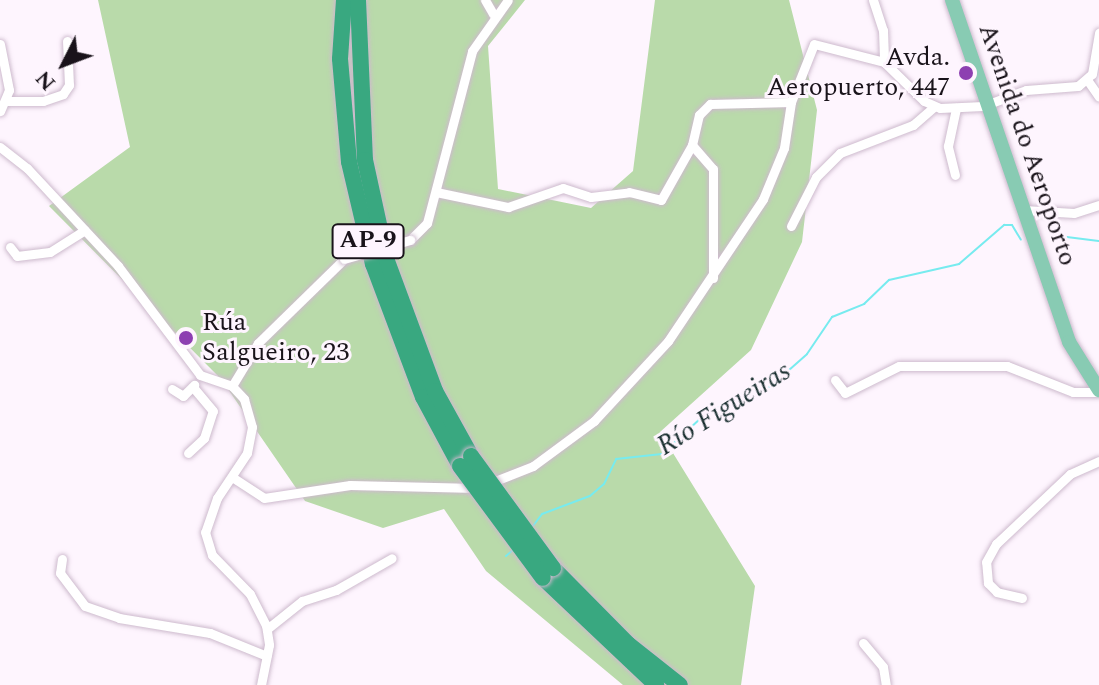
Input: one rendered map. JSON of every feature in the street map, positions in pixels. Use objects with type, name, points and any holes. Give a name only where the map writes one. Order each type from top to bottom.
[{"type":"highway","name":"AP-9","points":[[344,0],[340,59],[349,162],[373,264],[423,397],[548,573],[656,685]]},
{"type":"highway","name":"AP-9","points":[[358,0],[365,160],[387,261],[430,378],[466,461]]},
{"type":"highway","name":"AP-9","points":[[548,573],[680,685]]},
{"type":"main road","name":"Avenida do Aeroporto","points":[[952,0],[1069,342],[1094,373],[1099,391]]},
{"type":"street","points":[[485,0],[493,14]]},
{"type":"street","points":[[232,386],[258,343],[344,259],[410,240],[427,223],[463,74],[493,14],[508,0]]},
{"type":"street","points":[[873,0],[883,30],[884,62]]},
{"type":"street","points":[[1099,33],[1088,81],[1099,97]]},
{"type":"street","points":[[6,101],[43,101],[63,94],[69,85],[67,41]]},
{"type":"street","points":[[0,44],[9,90],[0,111]]},
{"type":"street","points":[[232,477],[264,498],[350,485],[469,490],[501,480],[556,451],[623,396],[713,278],[779,165],[791,102],[814,44],[884,62],[934,107],[988,104],[1026,90],[1088,81]]},
{"type":"street","points":[[436,192],[508,207],[563,188],[591,197],[629,192],[661,200],[692,145],[699,115],[710,104],[791,102]]},
{"type":"street","points":[[791,226],[816,177],[840,153],[913,125],[934,107]]},
{"type":"street","points":[[955,175],[948,146],[956,108]]},
{"type":"street","points":[[692,145],[713,169],[713,278]]},
{"type":"street","points":[[0,147],[27,168],[85,230],[200,375],[232,386],[244,399],[252,427],[247,453],[213,507],[206,541],[219,564],[250,594],[267,629],[267,656],[261,685]]},
{"type":"street","points":[[1024,210],[1074,213],[1099,205]]},
{"type":"street","points":[[10,247],[17,256],[50,252],[85,230]]},
{"type":"street","points":[[835,380],[845,393],[899,366],[1007,366],[1073,392],[1099,391]]},
{"type":"street","points":[[172,389],[183,396],[200,375]]},
{"type":"street","points":[[188,453],[204,438],[213,411],[193,387]]},
{"type":"street","points":[[1022,598],[997,592],[988,583],[986,562],[996,544],[1070,474],[1099,461]]},
{"type":"street","points":[[267,629],[302,601],[336,590],[392,558]]},
{"type":"street","points":[[62,559],[60,573],[85,606],[119,618],[210,633],[267,656]]},
{"type":"street","points":[[863,643],[883,667],[886,685]]},
{"type":"green space","points":[[98,0],[525,0],[488,46],[498,189],[591,208],[633,171],[655,0],[789,0],[817,110],[802,242],[751,350],[660,432],[755,586],[741,685],[623,685],[486,571],[444,509],[383,528],[305,501],[221,379],[49,206],[130,147]]},
{"type":"waterway","name":"Río Figueiras","points":[[533,526],[542,514],[590,496],[604,484],[616,459],[662,454],[703,416],[742,394],[771,386],[807,354],[832,317],[864,304],[889,280],[959,264],[1004,225],[1012,225],[1021,240]]},
{"type":"waterway","name":"Río Figueiras","points":[[1051,235],[1099,241]]},
{"type":"waterway","name":"Río Figueiras","points":[[506,556],[514,549]]},
{"type":"place","name":"Avda. Aeropuerto, 447","points":[[966,73]]},
{"type":"place","name":"Rúa Salgueiro, 23","points":[[186,338]]}]
